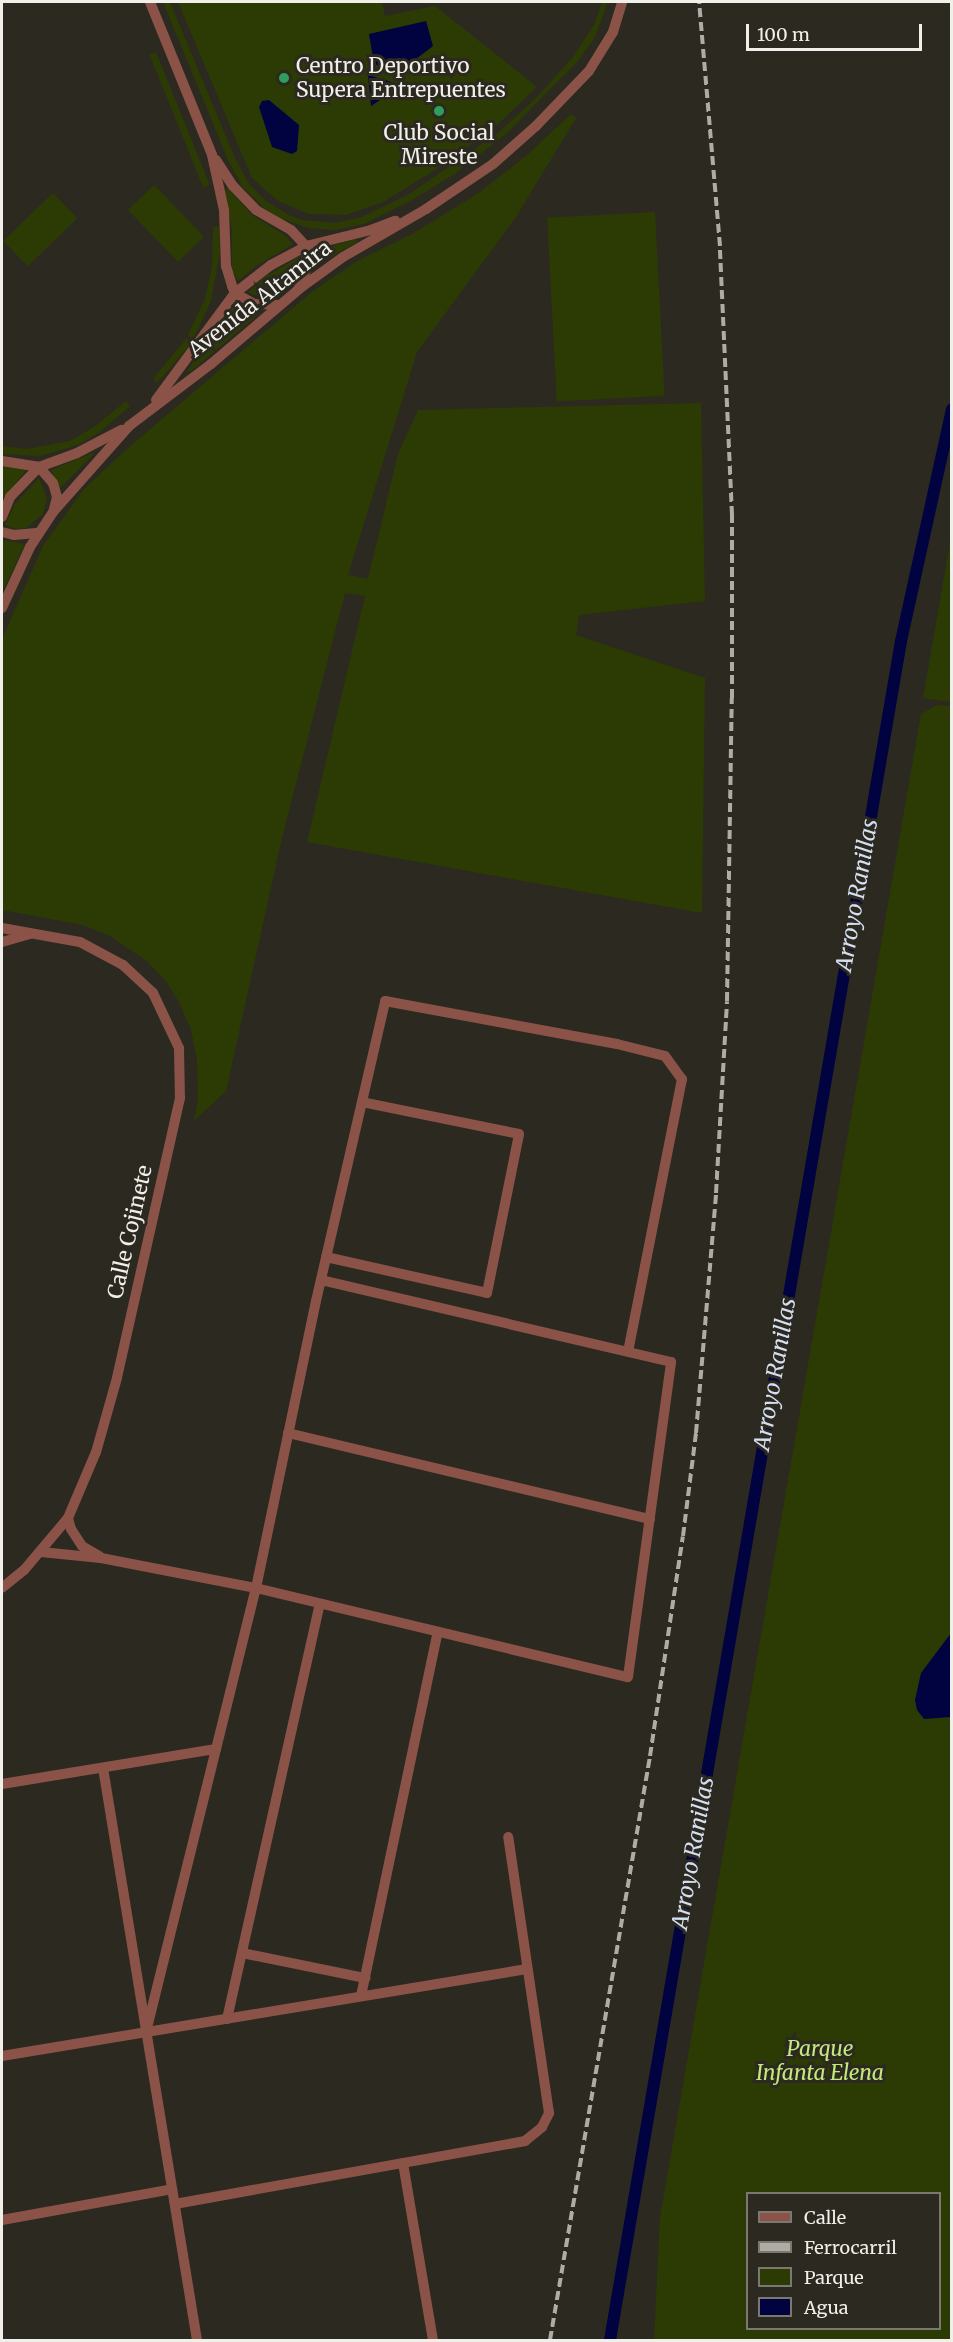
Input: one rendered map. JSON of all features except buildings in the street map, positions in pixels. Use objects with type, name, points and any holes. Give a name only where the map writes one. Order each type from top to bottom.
[{"type":"street","points":[[150,2],[212,155],[232,186],[256,210],[291,230],[306,246],[307,268],[298,289]]},
{"type":"street","name":"Avenida Altamira","points":[[2,608],[39,533],[53,512],[129,426],[211,364],[298,289],[343,258],[426,209],[493,164],[536,126],[588,70],[613,32],[622,2]]},
{"type":"street","points":[[212,155],[225,222],[226,266],[236,293],[254,304],[279,305]]},
{"type":"street","name":"Avenida Altamira","points":[[152,407],[210,325],[236,293],[271,265],[306,246],[371,230],[426,209]]},
{"type":"street","name":"Avenida Altamira","points":[[2,517],[10,497],[39,467],[77,453],[129,426]]},
{"type":"street","points":[[2,460],[39,467],[53,483],[57,497],[53,512]]},
{"type":"street","points":[[2,532],[14,535],[39,533]]},
{"type":"street","name":"Calle Cojinete","points":[[2,928],[80,942],[123,965],[153,993],[179,1048],[180,1098],[117,1378],[96,1452],[68,1518],[41,1552],[2,1587]]},
{"type":"street","name":"Calle Cojinete","points":[[2,942],[33,933]]},
{"type":"street","points":[[146,2032],[256,1588],[326,1257],[385,1001],[617,1044],[665,1056],[682,1079],[628,1352]]},
{"type":"street","points":[[326,1257],[487,1293],[519,1134],[362,1102]]},
{"type":"street","points":[[41,1552],[102,1558],[256,1588],[628,1677],[671,1362],[321,1280]]},
{"type":"street","points":[[288,1433],[650,1519]]},
{"type":"street","points":[[68,1518],[71,1529],[82,1546],[102,1558]]},
{"type":"street","points":[[227,2019],[320,1604]]},
{"type":"street","points":[[361,1996],[438,1632]]},
{"type":"street","points":[[2,1784],[216,1749]]},
{"type":"street","points":[[103,1768],[197,2340]]},
{"type":"street","points":[[175,2204],[525,2141],[542,2127],[549,2113],[508,1837]]},
{"type":"street","points":[[242,1953],[365,1978]]},
{"type":"street","points":[[2,2056],[527,1969]]},
{"type":"street","points":[[403,2163],[433,2340]]},
{"type":"street","points":[[2,2220],[172,2189]]},
{"type":"green space","points":[[163,2],[170,2],[235,158],[249,184],[266,201],[289,215],[302,220],[334,223],[362,217],[411,193],[499,132],[535,99],[574,56],[595,23],[602,2],[608,2],[595,37],[578,61],[507,133],[456,173],[414,199],[364,224],[335,230],[309,228],[279,218],[264,208],[242,186],[228,160]]},
{"type":"green space","points":[[178,2],[382,2],[385,16],[435,6],[537,87],[498,124],[448,162],[383,202],[346,215],[309,214],[278,201],[252,178]]},
{"type":"green space","points":[[156,52],[210,185],[203,187],[150,55]]},
{"type":"green space","points":[[571,114],[576,118],[516,217],[417,352],[348,575],[368,579],[398,454],[418,410],[701,403],[705,601],[579,615],[576,635],[705,678],[702,913],[307,842],[365,596],[345,593],[281,842],[226,1091],[194,1121],[198,1098],[197,1060],[191,1030],[180,1004],[166,981],[148,962],[110,936],[83,925],[2,910],[2,639],[43,546],[84,489],[128,448],[313,291],[357,261],[414,233],[480,192],[526,156]]},
{"type":"green space","points":[[154,185],[204,237],[178,262],[128,210]]},
{"type":"green space","points":[[228,189],[252,215],[286,236],[293,244],[256,266],[238,281],[232,268],[232,232],[225,190]]},
{"type":"green space","points":[[53,193],[77,218],[28,266],[3,241]]},
{"type":"green space","points":[[655,212],[665,396],[557,401],[547,218]]},
{"type":"green space","points":[[213,227],[219,227],[220,253],[211,301],[191,344],[157,383],[153,379],[186,339],[205,299],[212,266]]},
{"type":"green space","points":[[356,239],[357,242],[314,267],[313,251]]},
{"type":"green space","points":[[298,257],[300,265],[297,277],[284,292],[265,297],[248,293],[262,279]]},
{"type":"green space","points":[[236,301],[260,313],[190,372],[188,370],[209,337]]},
{"type":"green space","points":[[126,401],[130,406],[100,432],[78,445],[40,456],[2,454],[2,446],[27,449],[70,441],[94,427]]},
{"type":"green space","points":[[94,454],[59,489],[51,470]]},
{"type":"green space","points":[[2,466],[26,470],[2,500]]},
{"type":"green space","points":[[39,478],[47,498],[43,514],[26,528],[17,529],[5,525],[15,504]]},
{"type":"green space","points":[[951,537],[952,702],[923,698]]},
{"type":"green space","points":[[2,540],[25,544],[2,593]]},
{"type":"green space","name":"Parque Infanta Elena","points":[[937,705],[951,706],[951,2340],[654,2340],[660,2217],[921,714]]},
{"type":"water","points":[[426,21],[433,46],[399,72],[374,64],[369,34]]},
{"type":"water","points":[[368,75],[391,82],[386,96],[371,106]]},
{"type":"water","points":[[269,100],[299,125],[297,151],[292,154],[272,147],[259,107],[262,101]]},
{"type":"water","points":[[951,1633],[951,1717],[924,1719],[917,1710],[915,1700],[921,1673]]},
{"type":"waterway","name":"Arroyo Ranillas","points":[[610,2340],[901,641],[952,410]]},
{"type":"railway","points":[[550,2340],[650,1756],[683,1536],[696,1433],[716,1193],[727,1001],[732,698],[732,515],[720,246],[699,2]]},
{"type":"place","name":"Centro Deportivo Supera Entrepuentes","points":[[284,78]]},
{"type":"place","name":"Club Social Mireste","points":[[439,111]]}]
